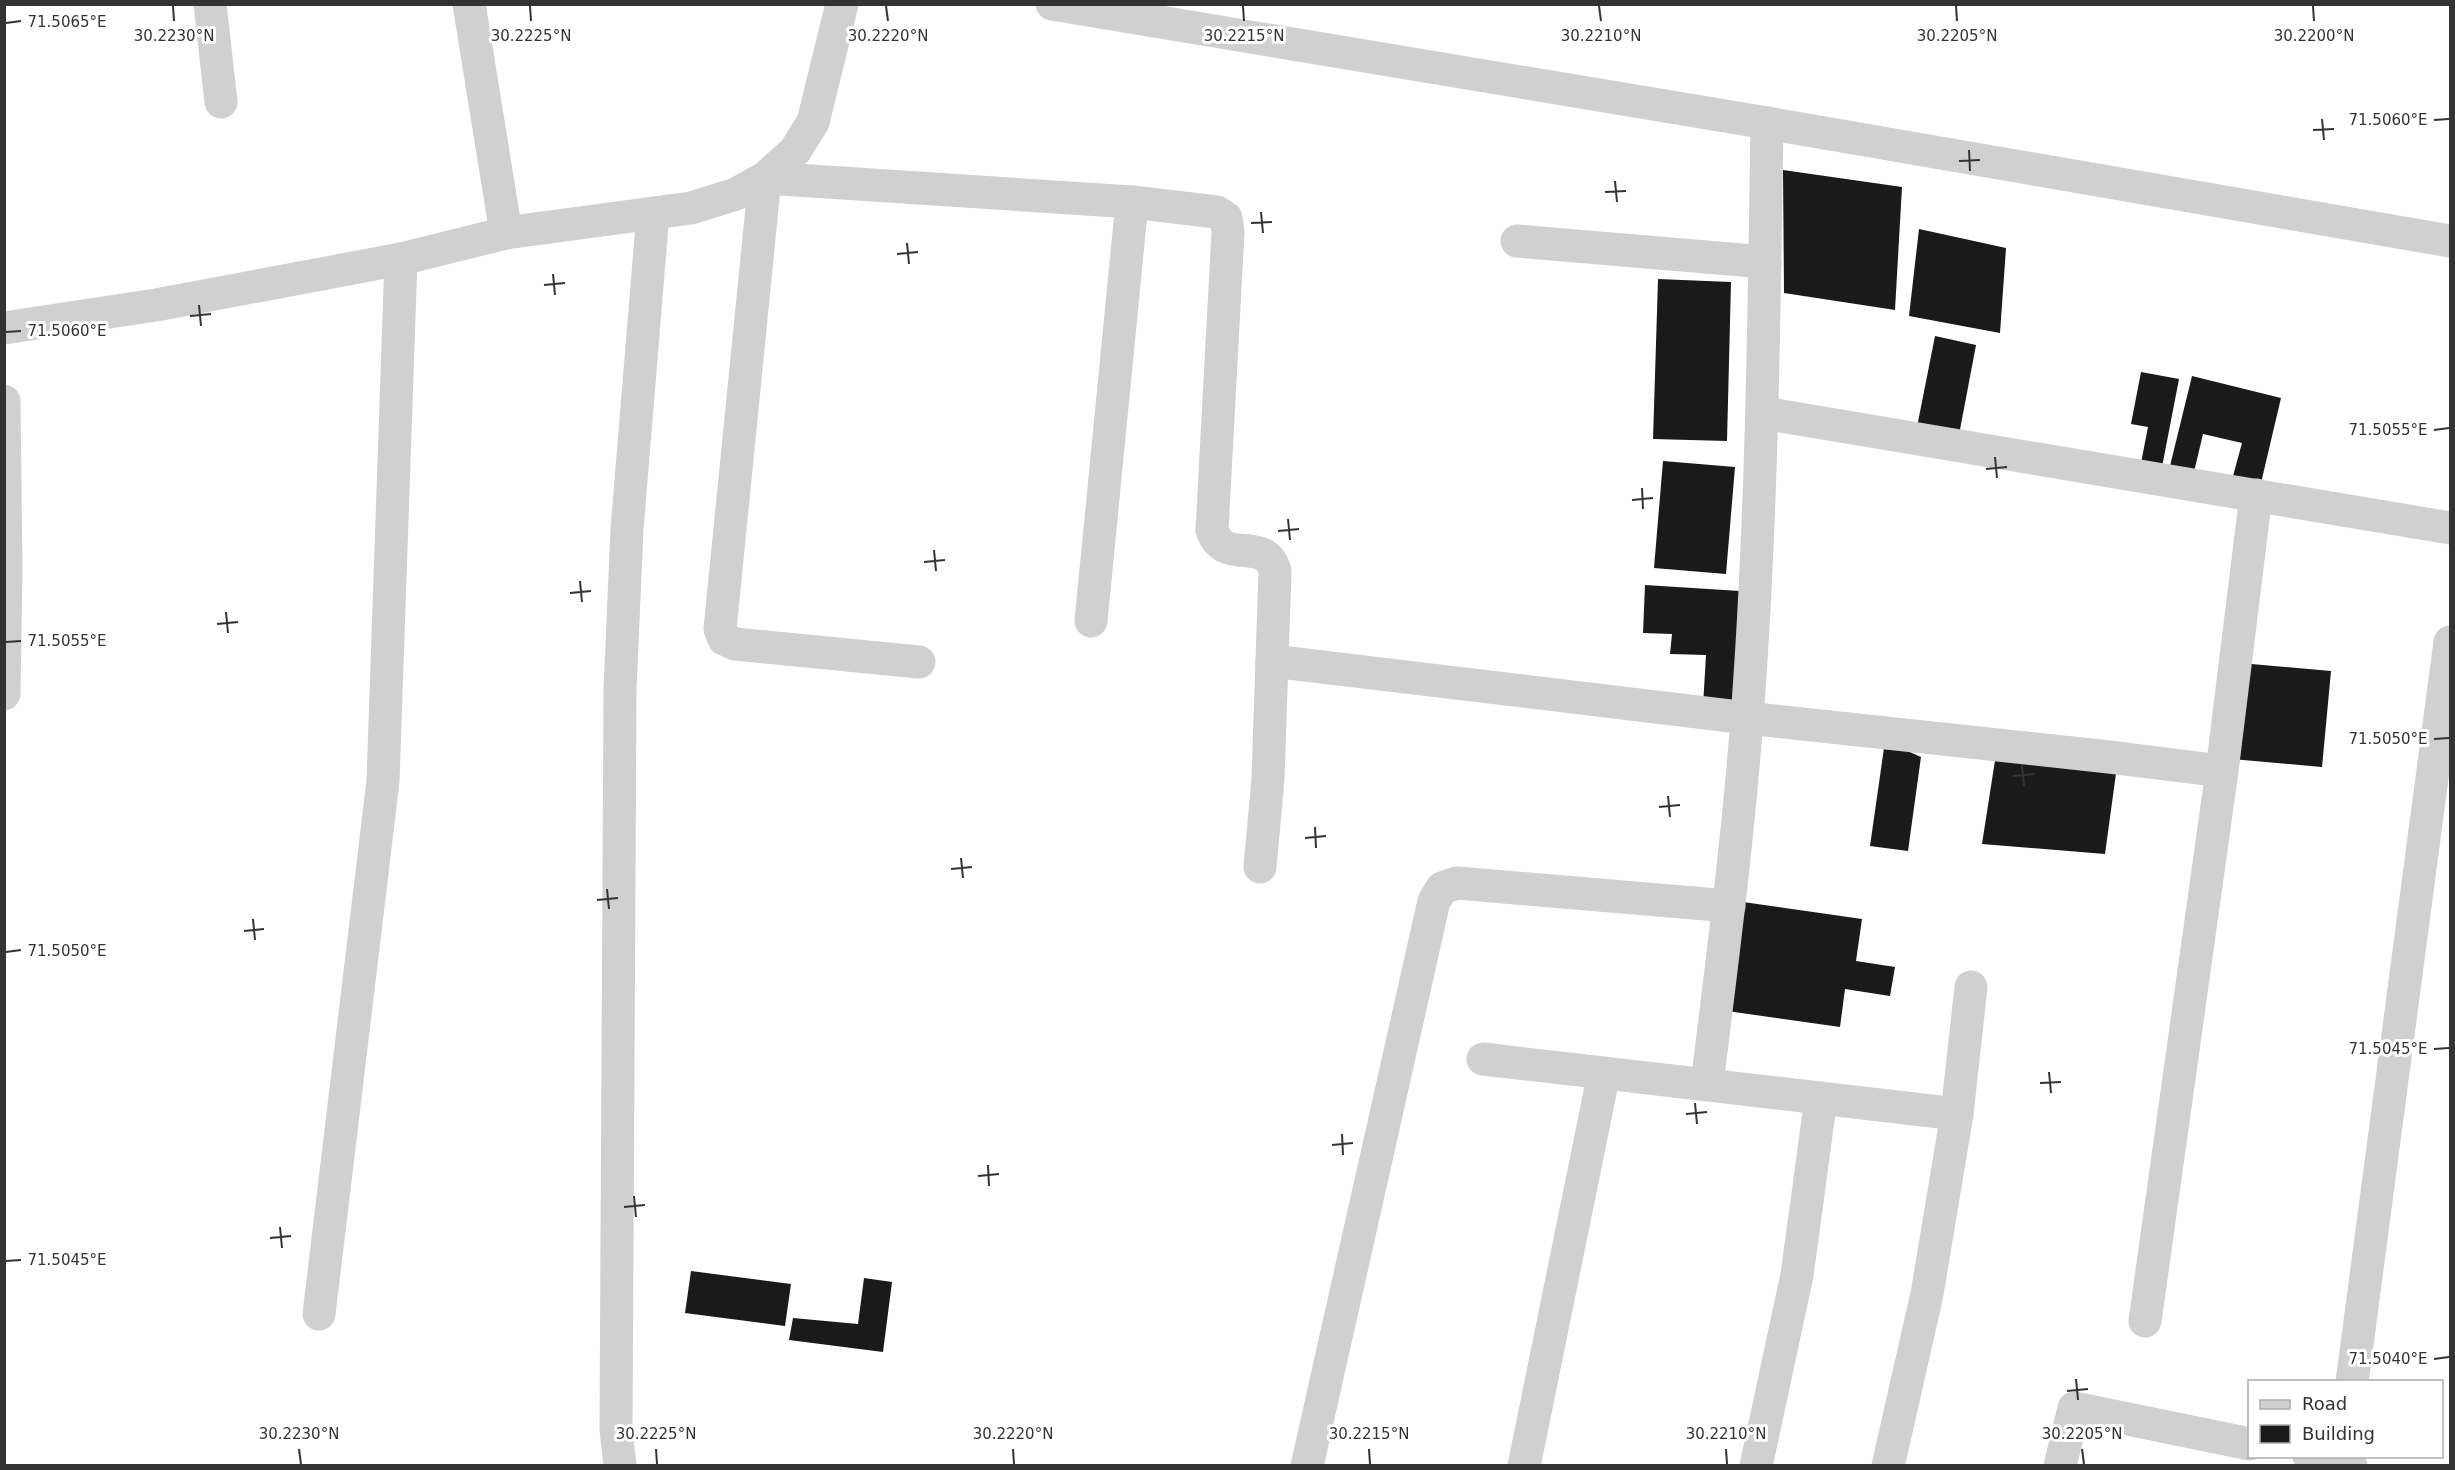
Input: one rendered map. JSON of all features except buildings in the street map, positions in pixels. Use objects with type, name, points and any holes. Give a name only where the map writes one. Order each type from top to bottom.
[{"type":"street","points":[[210,4],[221,102]]},
{"type":"street","points":[[469,4],[506,233]]},
{"type":"street","points":[[4,328],[156,305],[401,259],[506,233],[691,208],[736,194],[765,178],[795,151],[813,122],[842,4]]},
{"type":"street","points":[[1070,6],[2451,241]]},
{"type":"street","points":[[1707,1084],[1729,906],[1747,718],[1763,413],[1767,123]]},
{"type":"street","points":[[765,178],[1132,202],[1217,212],[1226,218],[1228,232],[1212,530],[1216,542],[1224,548],[1264,553],[1272,560],[1275,571],[1268,779],[1260,867]]},
{"type":"street","points":[[765,178],[720,629],[724,639],[735,644],[919,662]]},
{"type":"street","points":[[1091,621],[1132,202]]},
{"type":"street","points":[[620,1466],[616,1429],[620,690],[627,529],[653,213]]},
{"type":"street","points":[[1516,241],[1765,262]]},
{"type":"street","points":[[319,1314],[383,781],[401,259]]},
{"type":"street","points":[[4,400],[6,569],[4,694]]},
{"type":"street","points":[[1763,413],[2451,528]]},
{"type":"street","points":[[2145,1321],[2222,771],[2256,495]]},
{"type":"street","points":[[2352,1380],[2451,642]]},
{"type":"street","points":[[1272,661],[1747,718],[2109,756],[2222,771]]},
{"type":"street","points":[[1307,1466],[1431,913],[1434,901],[1442,888],[1457,884],[1729,906]]},
{"type":"street","points":[[1887,1466],[1928,1294],[1957,1114],[1971,987]]},
{"type":"street","points":[[1483,1059],[1957,1114]]},
{"type":"street","points":[[1524,1466],[1604,1073]]},
{"type":"street","points":[[1756,1466],[1797,1275],[1821,1098]]},
{"type":"street","points":[[2060,1466],[2074,1408],[2248,1444]]},
{"type":"street","points":[[2321,1458],[2344,1462]]}]
